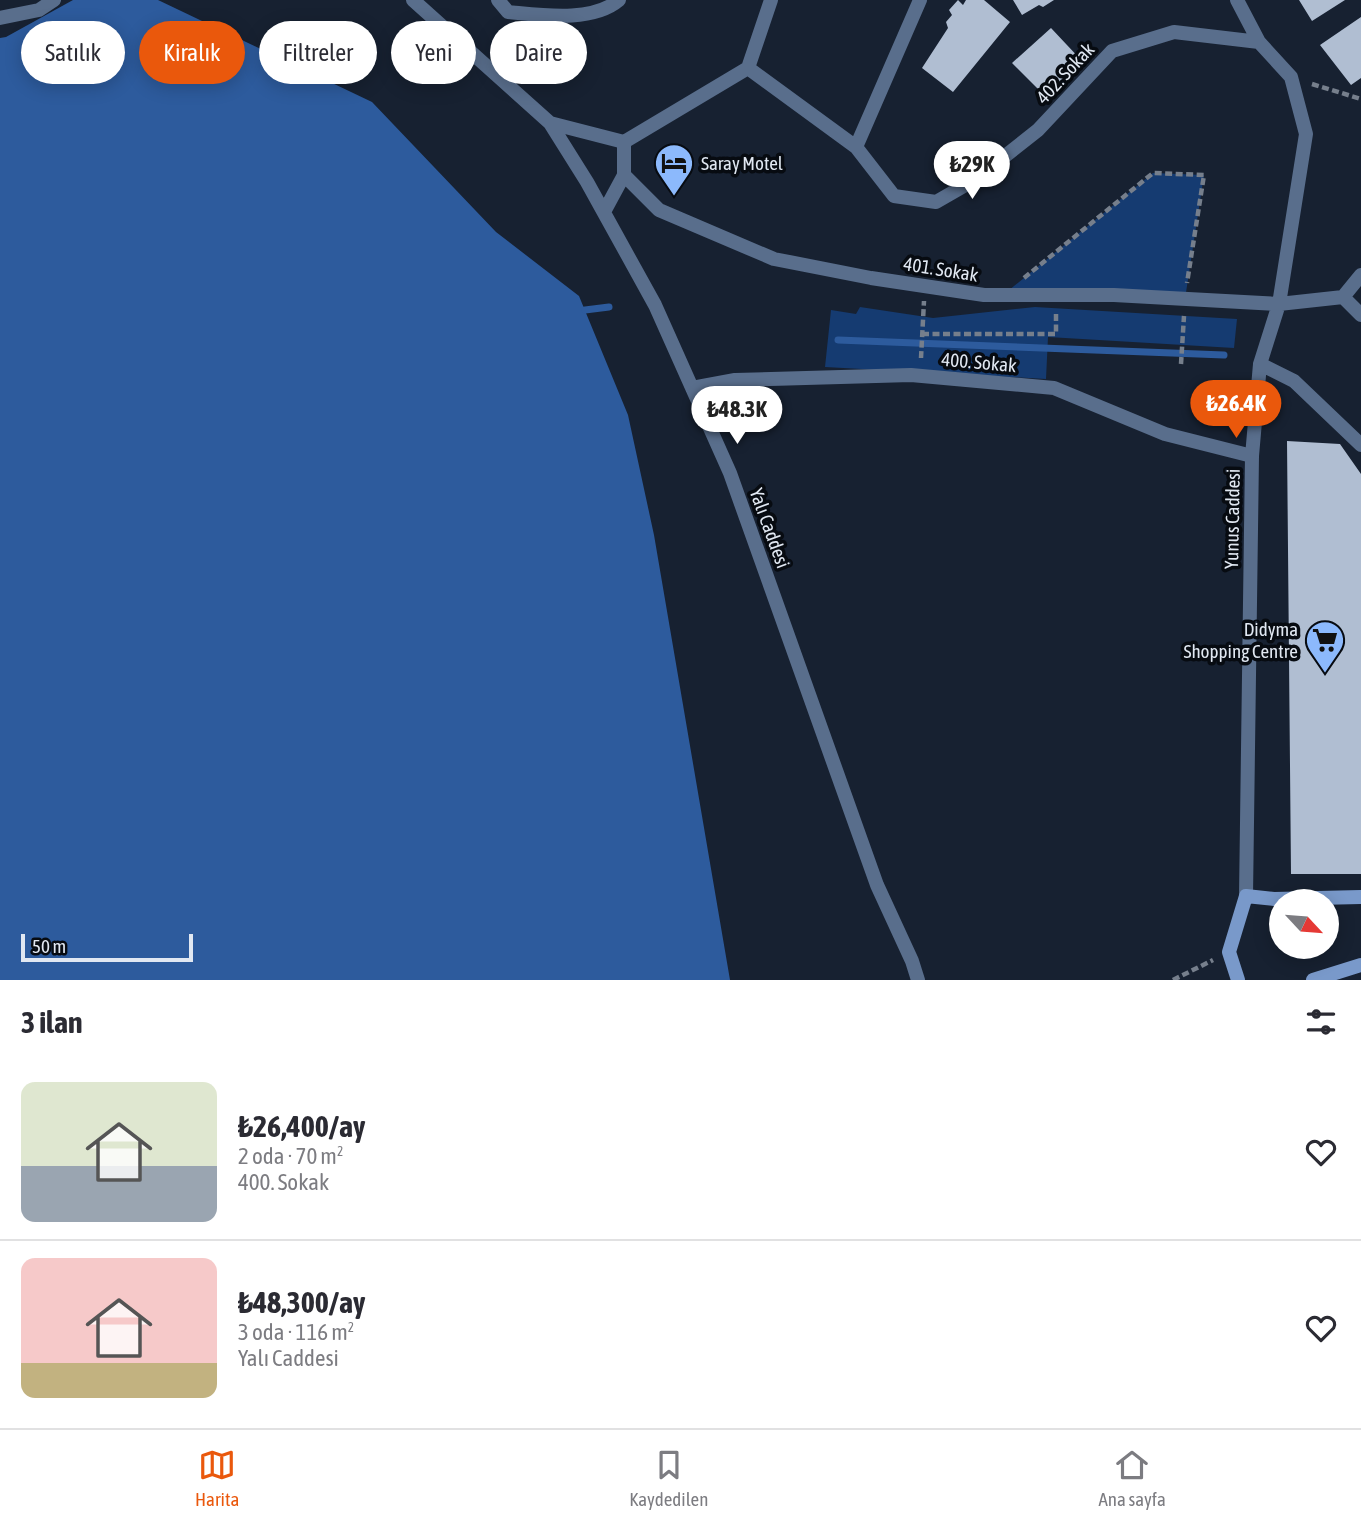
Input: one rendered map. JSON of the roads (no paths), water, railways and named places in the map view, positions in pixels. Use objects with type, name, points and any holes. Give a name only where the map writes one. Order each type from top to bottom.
[{"type":"main road","points":[[1238,980],[1229,953],[1246,896],[1274,899],[1361,897]]},
{"type":"main road","points":[[1313,980],[1361,965]]},
{"type":"street","points":[[0,18],[38,10],[54,0]]},
{"type":"street","name":"Yalı Caddesi","points":[[413,0],[430,5],[550,123],[604,212],[655,305],[730,473],[877,885],[918,980]]},
{"type":"street","points":[[498,0],[508,12],[560,16],[607,9],[619,0]]},
{"type":"street","points":[[550,123],[624,142],[748,68],[771,0]]},
{"type":"street","points":[[856,147],[920,0]]},
{"type":"street","name":"Yunus Caddesi","points":[[1237,0],[1259,42],[1291,77],[1306,134],[1279,304],[1260,364],[1252,456],[1246,896]]},
{"type":"street","name":"402. Sokak","points":[[748,68],[856,147],[894,196],[936,202],[976,179],[1038,130],[1112,51],[1174,32],[1259,42]]},
{"type":"street","points":[[604,212],[624,175],[624,142]]},
{"type":"street","name":"401. Sokak","points":[[624,175],[659,210],[774,259],[925,286],[1003,295],[1114,295],[1279,304],[1343,297]]},
{"type":"street","points":[[1361,275],[1343,297],[1361,316]]},
{"type":"street","points":[[1260,364],[1294,381],[1361,445]]},
{"type":"street","name":"400. Sokak","points":[[692,388],[735,380],[911,375],[1054,388],[1166,434],[1252,456]]},
{"type":"waterway","points":[[585,310],[609,307]]},
{"type":"waterway","points":[[838,340],[1224,355]]},
{"type":"place","name":"Saray Motel","points":[[674,197]]},
{"type":"place","name":"Didyma Shopping Centre","points":[[1325,674]]}]
